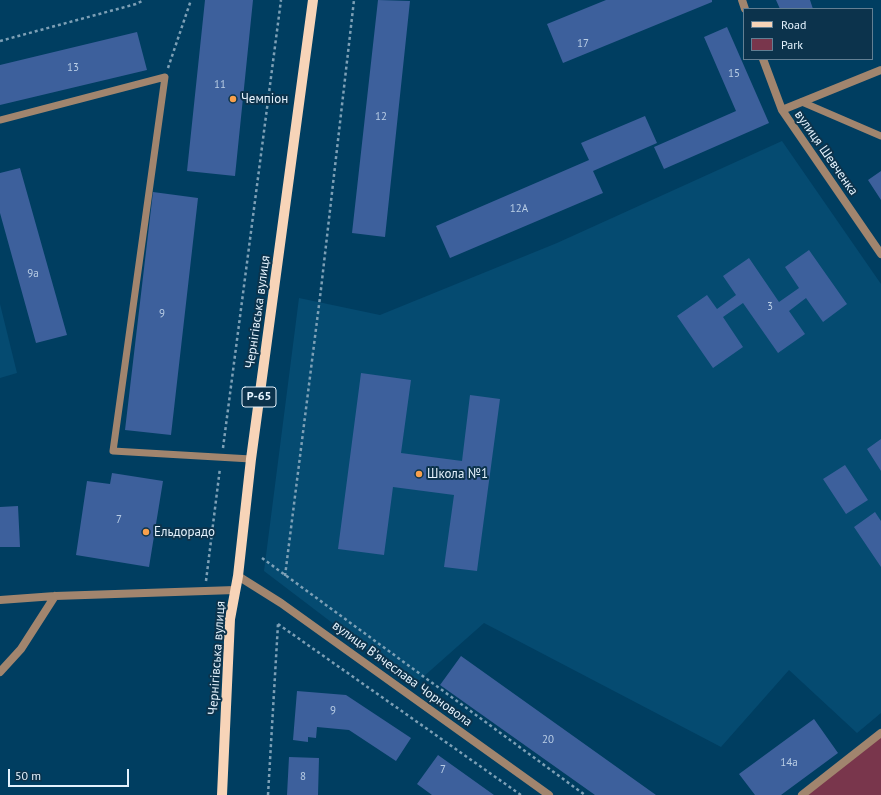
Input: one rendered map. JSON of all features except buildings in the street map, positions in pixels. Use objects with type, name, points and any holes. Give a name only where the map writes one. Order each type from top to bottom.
[{"type":"main road","name":"Чернігівська вулиця","points":[[222,795],[230,619],[238,576],[251,459],[313,0]]},
{"type":"street","name":"вулиця Шевченка","points":[[763,60],[782,110],[881,254]]},
{"type":"street","points":[[782,110],[881,70]]},
{"type":"street","name":"вулиця В'ячеслава Чорновола","points":[[238,576],[281,603],[550,795]]},
{"type":"street","points":[[0,600],[54,596],[235,590]]},
{"type":"street","points":[[0,672],[21,649],[54,596]]},
{"type":"street","points":[[802,795],[881,733]]},
{"type":"lane","points":[[0,120],[165,78],[113,451],[251,459]]},
{"type":"lane","points":[[802,102],[881,136]]},
{"type":"path","points":[[0,40],[136,4],[144,0]]},
{"type":"path","points":[[165,78],[192,0]]},
{"type":"path","points":[[204,591],[281,0]]},
{"type":"path","points":[[285,576],[321,288],[354,0]]},
{"type":"path","points":[[262,558],[585,795]]},
{"type":"path","points":[[268,795],[278,624],[521,795]]},
{"type":"shaded area","points":[[782,141],[881,284],[881,713],[857,733],[789,670],[721,747],[484,623],[414,685],[264,571],[299,298],[380,315],[557,243]]},
{"type":"shaded area","points":[[0,304],[17,373],[0,378]]},
{"type":"green space","points":[[881,733],[881,795],[802,795]]},
{"type":"place","name":"Чемпіон","points":[[233,99]]},
{"type":"place","name":"Школа №1","points":[[419,474]]},
{"type":"place","name":"Ельдорадо","points":[[146,532]]}]
